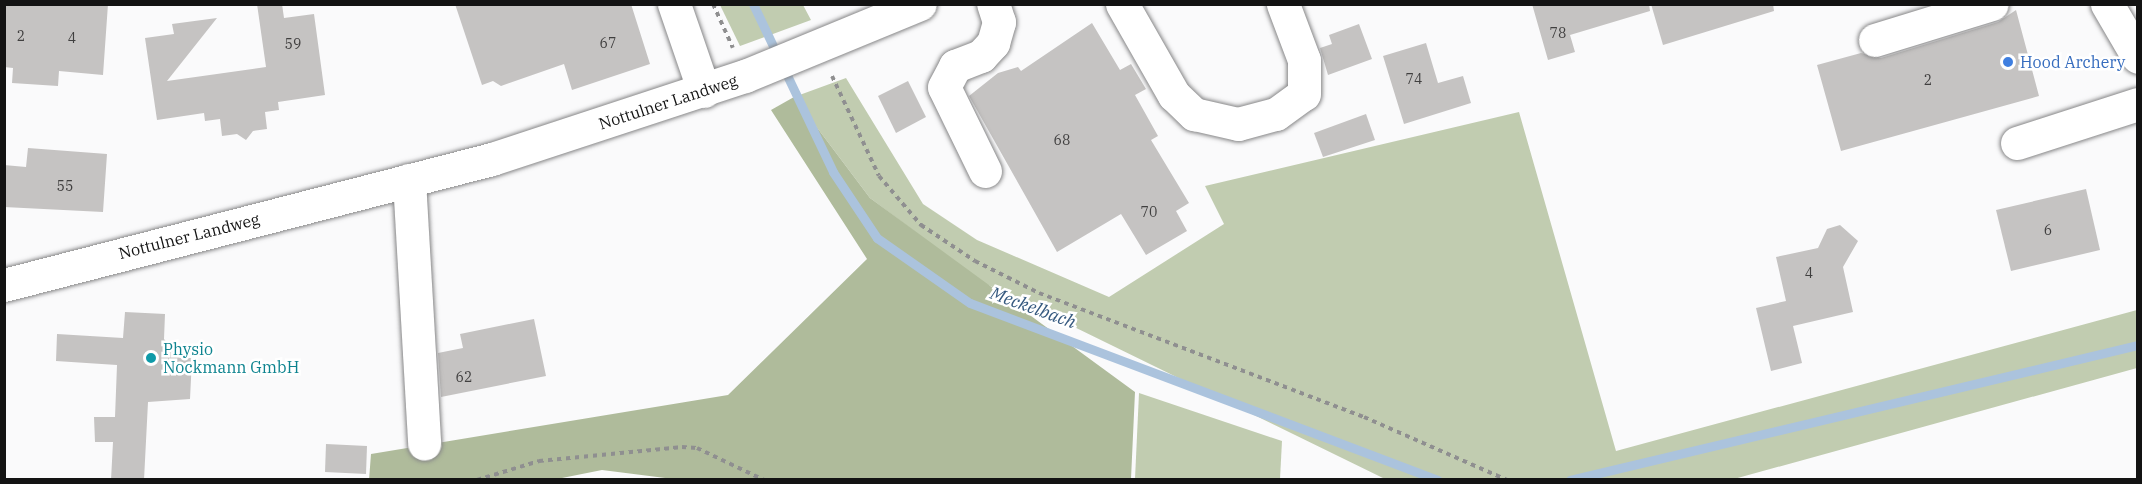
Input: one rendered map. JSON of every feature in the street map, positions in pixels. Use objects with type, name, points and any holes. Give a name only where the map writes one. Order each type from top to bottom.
[{"type":"street","points":[[675,4],[704,91]]},
{"type":"street","name":"Nottulner Landweg","points":[[4,285],[409,180],[704,91],[813,51],[920,4]]},
{"type":"street","points":[[985,171],[944,87],[955,66],[981,56],[993,43],[999,22],[993,4]]},
{"type":"street","points":[[1122,4],[1174,95],[1194,114],[1238,124],[1276,114],[1304,94],[1304,60],[1283,4]]},
{"type":"street","points":[[1875,40],[1992,4]]},
{"type":"street","points":[[2107,4],[2138,57]]},
{"type":"street","points":[[2016,143],[2138,104]]},
{"type":"street","points":[[409,180],[424,444]]},
{"type":"path","points":[[714,4],[749,75]]},
{"type":"path","points":[[813,51],[879,176],[921,225],[975,261],[1039,293],[1364,417],[1507,480]]},
{"type":"path","points":[[477,480],[539,461],[682,447],[697,448],[764,480]]},
{"type":"green space","points":[[720,5],[803,5],[811,20],[740,46]]},
{"type":"green space","points":[[846,78],[923,204],[977,240],[1109,297],[1224,224],[1205,186],[1519,112],[1616,451],[2137,310],[2137,368],[1734,479],[1385,479],[982,282],[870,198],[794,97]]},
{"type":"green space","points":[[794,97],[870,198],[1135,392],[1131,479],[681,480],[602,470],[552,480],[369,480],[371,454],[728,395],[867,259],[771,110]]},
{"type":"green space","points":[[1139,393],[1282,441],[1280,479],[1135,479]]},
{"type":"building","points":[[4,4],[108,4],[103,75],[59,71],[58,86],[12,83],[13,68],[4,67]]},
{"type":"building","points":[[257,4],[282,4],[284,18],[314,14],[325,95],[278,102],[279,110],[265,112],[267,129],[253,131],[246,140],[237,134],[222,136],[220,119],[205,121],[204,113],[157,120],[145,38],[174,34],[172,24],[217,18],[167,81],[266,67]]},
{"type":"building","points":[[455,4],[631,4],[650,64],[572,90],[564,64],[501,86],[493,81],[482,85]]},
{"type":"building","points":[[1532,4],[1649,4],[1650,11],[1570,35],[1575,52],[1548,60]]},
{"type":"building","points":[[1651,4],[1773,4],[1774,11],[1663,45]]},
{"type":"building","points":[[2016,10],[2039,96],[1841,151],[1817,65],[1861,53],[1881,58],[1998,22]]},
{"type":"building","points":[[1092,23],[1120,70],[1131,64],[1146,89],[1135,95],[1158,136],[1151,140],[1189,203],[1176,211],[1187,231],[1146,255],[1121,214],[1057,252],[969,96],[998,73],[1018,67],[1021,71]]},
{"type":"building","points":[[1359,24],[1372,59],[1328,75],[1320,48],[1332,44],[1329,35]]},
{"type":"building","points":[[1426,43],[1438,83],[1463,76],[1471,103],[1404,124],[1383,56]]},
{"type":"building","points":[[908,81],[926,117],[896,133],[878,96]]},
{"type":"building","points":[[1366,114],[1375,140],[1323,157],[1314,133]]},
{"type":"building","points":[[28,148],[107,154],[103,212],[4,207],[4,165],[26,167]]},
{"type":"building","points":[[2086,189],[2100,250],[2011,271],[1996,210]]},
{"type":"building","points":[[1840,225],[1858,241],[1843,267],[1853,312],[1793,326],[1802,363],[1771,371],[1756,308],[1786,301],[1776,257],[1818,248],[1827,229]]},
{"type":"building","points":[[125,312],[165,314],[164,339],[180,358],[192,358],[190,399],[148,402],[144,480],[111,480],[113,442],[95,442],[94,417],[115,417],[117,365],[56,361],[57,334],[123,338]]},
{"type":"building","points":[[534,319],[546,376],[441,397],[438,353],[463,348],[460,334]]},
{"type":"building","points":[[326,444],[367,446],[366,474],[325,472]]},
{"type":"waterway","name":"Meckelbach","points":[[753,4],[833,172],[877,238],[970,303],[1438,480]]},
{"type":"waterway","points":[[1570,480],[2138,345]]},
{"type":"place","name":"Hood Archery","points":[[2008,62]]},
{"type":"place","name":"Physio Nockmann GmbH","points":[[151,358]]}]
